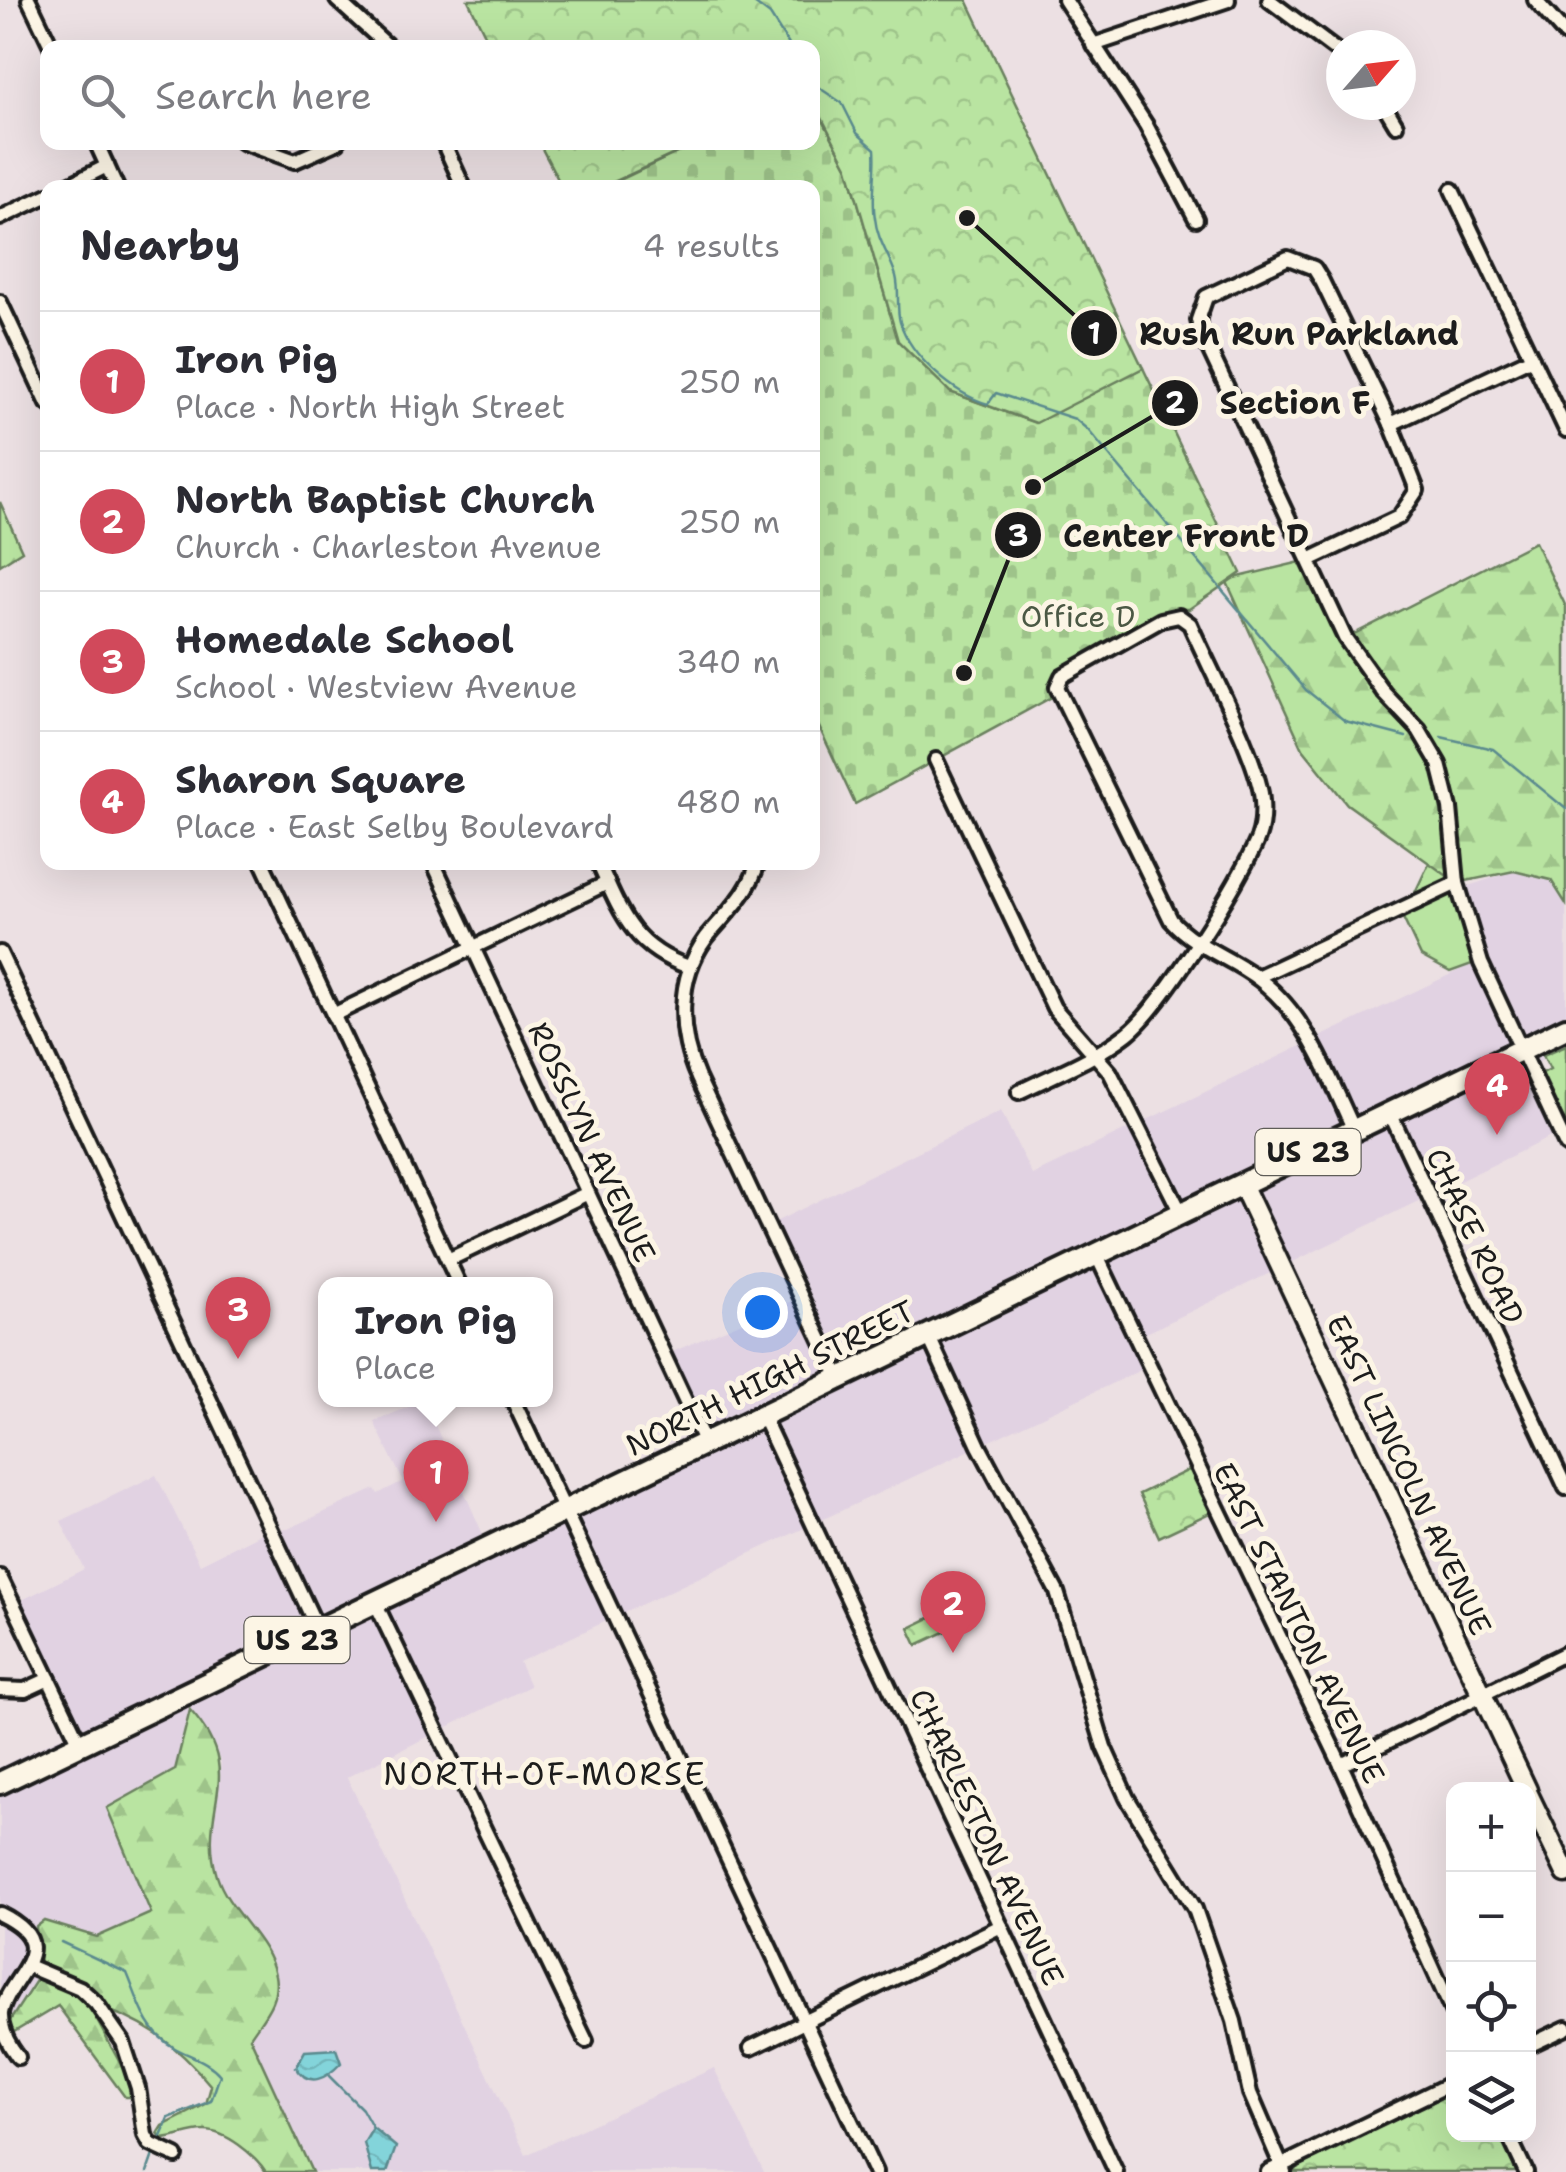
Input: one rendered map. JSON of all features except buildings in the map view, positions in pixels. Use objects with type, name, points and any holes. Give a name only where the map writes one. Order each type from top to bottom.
[{"type":"main road","name":"NORTH HIGH STREET","points":[[0,1782],[1566,1028]]},
{"type":"main road","name":"EAST LINCOLN AVENUE","points":[[1242,1184],[1524,1782]]},
{"type":"main road","name":"EAST LINCOLN AVENUE","points":[[1536,1808],[1566,1874]]},
{"type":"street","points":[[30,0],[48,40]]},
{"type":"street","points":[[337,0],[381,40]]},
{"type":"street","points":[[1066,0],[1154,138],[1196,219]]},
{"type":"street","points":[[1093,46],[1228,0]]},
{"type":"street","points":[[1269,0],[1326,43]]},
{"type":"street","points":[[1535,0],[1566,35]]},
{"type":"street","points":[[1393,120],[1396,125]]},
{"type":"street","points":[[100,150],[113,180]]},
{"type":"street","points":[[261,150],[288,161],[317,150]]},
{"type":"street","points":[[447,150],[460,180]]},
{"type":"street","points":[[79,180],[107,166]]},
{"type":"street","points":[[1452,190],[1566,430]]},
{"type":"street","points":[[0,218],[40,199]]},
{"type":"street","points":[[1309,560],[1399,517],[1417,490],[1391,424],[1322,281],[1314,268],[1300,260],[1276,260],[1206,297],[1200,308],[1201,332],[1345,638],[1430,748],[1450,808],[1457,883],[1480,963],[1566,1145]]},
{"type":"street","points":[[0,302],[40,387]]},
{"type":"street","points":[[1391,424],[1532,358]]},
{"type":"street","points":[[1019,1092],[1094,1055],[1141,1022],[1196,943],[1257,840],[1262,800],[1254,771],[1186,618],[1172,617],[1137,634],[1062,676],[1056,687],[1160,902],[1196,943],[1257,977],[1304,1028],[1354,1130]]},
{"type":"street","points":[[936,760],[1054,1008],[1128,1102],[1180,1213]]},
{"type":"street","points":[[266,870],[456,1277]]},
{"type":"street","name":"ROSSLYN AVENUE","points":[[437,870],[705,1443]]},
{"type":"street","points":[[601,870],[643,943],[689,967]]},
{"type":"street","points":[[754,870],[743,896],[704,941],[689,967],[683,1023],[692,1066],[838,1378]]},
{"type":"street","points":[[333,1015],[607,883]]},
{"type":"street","points":[[1257,977],[1457,883]]},
{"type":"street","points":[[0,953],[318,1630]]},
{"type":"street","name":"CHASE ROAD","points":[[1390,1113],[1566,1488]]},
{"type":"street","points":[[448,1260],[588,1193]]},
{"type":"street","name":"EAST STANTON AVENUE","points":[[1096,1254],[1340,1765],[1446,1998]]},
{"type":"street","points":[[928,1335],[980,1446],[1057,1592],[1104,1747],[1127,1798],[1196,1909],[1234,2021],[1250,2093],[1278,2170],[1446,2086]]},
{"type":"street","points":[[516,1407],[875,2172]]},
{"type":"street","name":"CHARLESTON AVENUE","points":[[762,1415],[1116,2172]]},
{"type":"street","points":[[0,1578],[80,1744]]},
{"type":"street","points":[[376,1602],[586,2041]]},
{"type":"street","points":[[1340,1765],[1566,1653]]},
{"type":"street","points":[[0,1689],[25,1690],[49,1679]]},
{"type":"street","points":[[0,1914],[27,1931],[28,1966],[1,2012],[4,2037],[18,2056]]},
{"type":"street","points":[[751,2048],[1001,1926]]},
{"type":"street","points":[[28,1966],[80,1988],[96,2003],[123,2042],[138,2088],[145,2136],[150,2144],[176,2156]]},
{"type":"street","points":[[1536,2042],[1566,2028]]},
{"type":"street","points":[[1512,2142],[1526,2172]]},
{"type":"shaded area","points":[[1513,871],[1551,880],[1566,904],[1566,1045],[1536,1063],[1565,1130],[1136,1338],[1145,1368],[519,1662],[530,1686],[347,1777],[526,2155],[714,2068],[764,2172],[312,2172],[250,2037],[276,1997],[275,1972],[218,1880],[211,1845],[221,1762],[190,1711],[175,1770],[107,1809],[152,1913],[97,1937],[44,1921],[41,1973],[10,2021],[14,2032],[0,2044],[0,1767],[73,1731],[10,1606],[84,1569],[61,1521],[156,1475],[200,1564],[268,1530],[288,1529],[375,1489],[378,1494],[403,1481],[374,1422],[408,1407],[427,1407],[488,1546],[706,1443],[665,1355],[801,1297],[769,1225],[1001,1111],[1032,1175],[1472,964],[1454,891]]},
{"type":"green space","points":[[468,0],[967,0],[1143,368],[1036,423],[950,392],[898,341],[848,168],[820,114],[820,40],[488,40]]},
{"type":"green space","name":"Office D","points":[[820,114],[848,168],[890,314],[950,392],[1035,423],[1143,368],[1241,573],[1189,609],[1176,609],[1055,674],[1048,685],[1052,697],[855,804],[820,729],[820,180],[620,180],[682,150],[820,150]]},
{"type":"green space","points":[[543,150],[683,150],[618,180],[558,180]]},
{"type":"green space","points":[[0,502],[22,551],[0,565]]},
{"type":"green space","points":[[1535,542],[1566,607],[1566,904],[1551,880],[1514,871],[1457,883],[1347,804],[1303,749],[1226,580],[1309,560],[1346,638]]},
{"type":"green space","points":[[1445,857],[1472,964],[1450,972],[1421,956],[1403,918],[1429,863]]},
{"type":"green space","points":[[1566,1045],[1566,1132],[1539,1075],[1550,1069],[1543,1055]]},
{"type":"green space","points":[[1193,1468],[1214,1511],[1159,1537],[1139,1494]]},
{"type":"green space","points":[[938,1614],[947,1631],[917,1645],[909,1628]]},
{"type":"green space","points":[[190,1710],[216,1754],[219,1773],[212,1852],[217,1876],[265,1950],[275,1975],[273,2000],[250,2037],[312,2172],[266,2172],[239,2145],[212,2132],[162,2139],[158,2134],[163,2126],[206,2104],[211,2086],[171,2045],[125,2017],[88,2004],[133,2087],[133,2097],[125,2097],[58,2006],[14,2032],[9,2022],[41,1973],[36,1927],[44,1921],[97,1937],[151,1913],[107,1808],[175,1770]]},
{"type":"green space","points":[[1446,2095],[1446,2142],[1505,2142],[1519,2172],[1294,2172],[1297,2166]]},
{"type":"water","points":[[336,2049],[341,2063],[324,2077],[307,2078],[296,2067],[305,2051]]},
{"type":"water","points":[[373,2128],[396,2147],[387,2172],[372,2172],[364,2143]]},
{"type":"waterway","points":[[750,0],[770,15],[786,40]]},
{"type":"waterway","points":[[820,88],[842,103],[857,133],[875,149],[876,226],[896,276],[900,322],[924,361],[961,392],[988,404],[996,393],[1075,419],[1306,690],[1345,721],[1406,737]]},
{"type":"waterway","points":[[1441,737],[1493,749],[1566,809]]},
{"type":"waterway","points":[[61,1942],[127,1973],[154,2031],[220,2075],[211,2101],[169,2118],[160,2139]]},
{"type":"waterway","points":[[329,2076],[362,2109],[372,2127]]},
{"type":"waterway","points":[[147,2172],[153,2155]]},
{"type":"place","name":"Rush Run Parkland","points":[[967,218]]},
{"type":"place","name":"Section F","points":[[1033,487]]},
{"type":"place","name":"Center Front D","points":[[964,673]]},
{"type":"place","name":"Sharon Square","points":[[1497,1135]]},
{"type":"place","name":"Homedale School","points":[[238,1359]]},
{"type":"place","name":"Iron Pig","points":[[436,1522]]},
{"type":"place","name":"North Baptist Church","points":[[953,1653]]},
{"type":"district","name":"NORTH-OF-MORSE","points":[[545,1773]]}]
